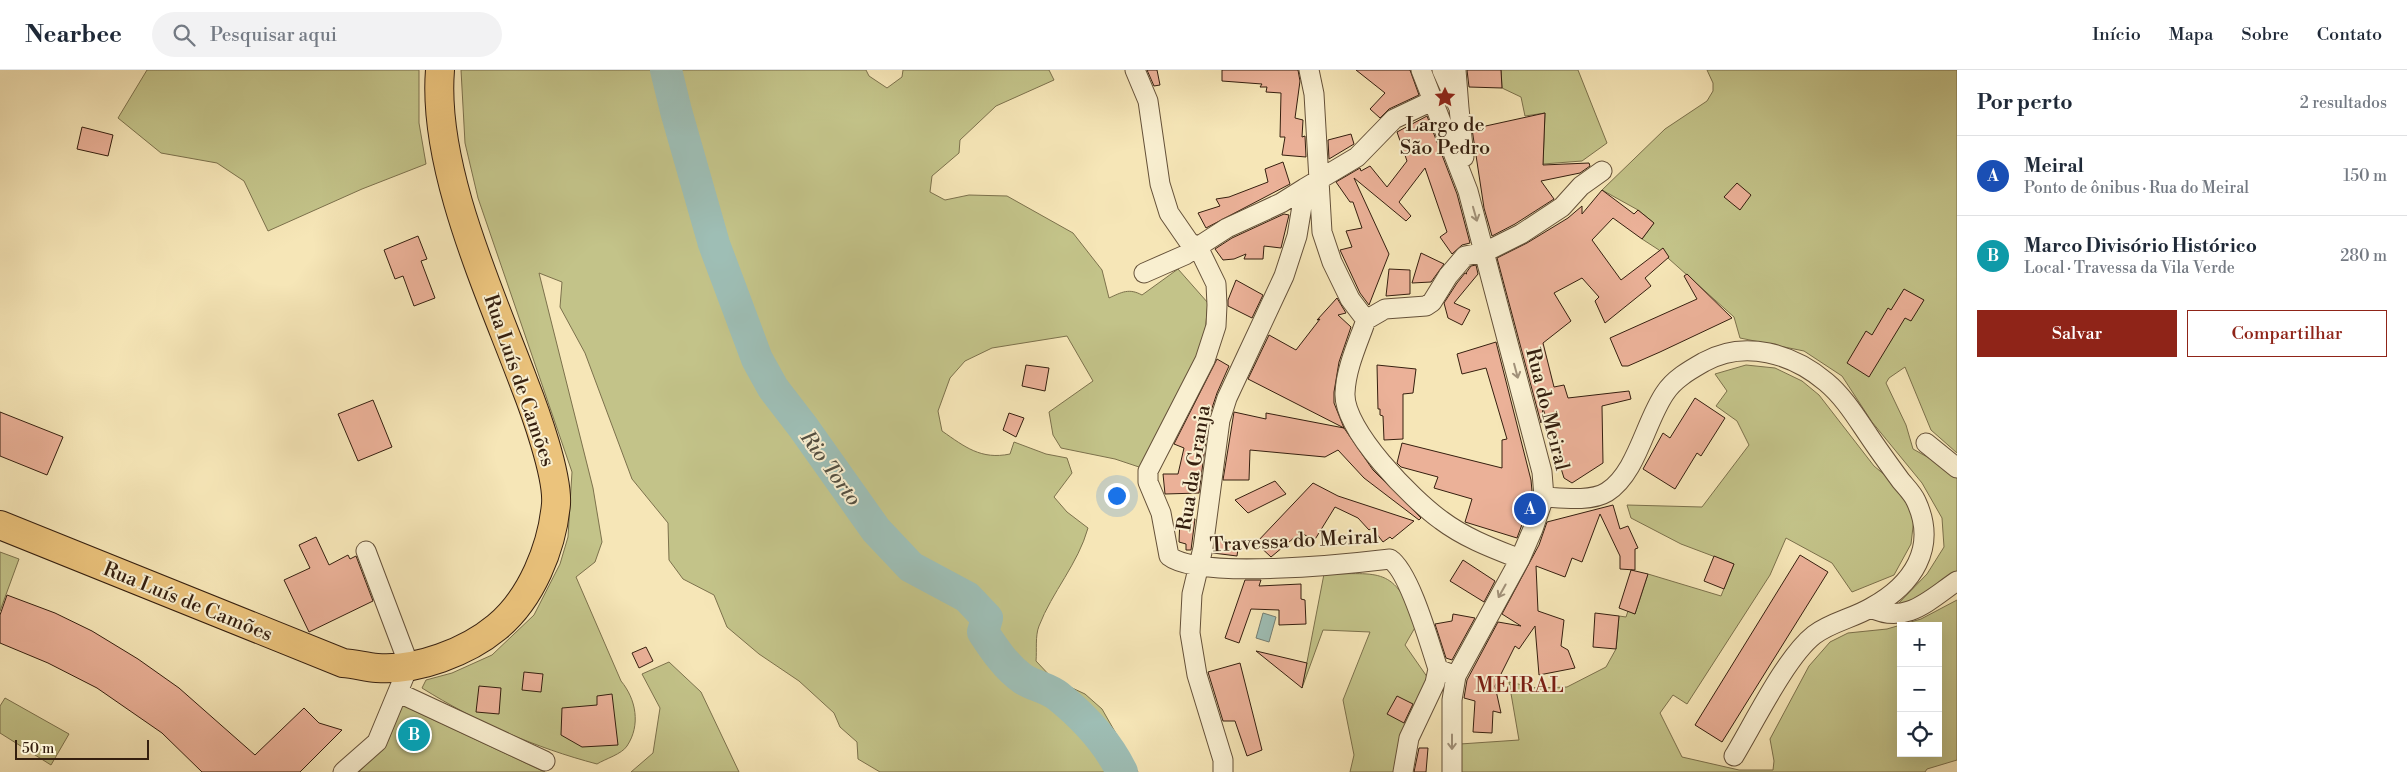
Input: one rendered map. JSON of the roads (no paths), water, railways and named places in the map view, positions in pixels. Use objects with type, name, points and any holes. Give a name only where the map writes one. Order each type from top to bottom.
[{"type":"main road","name":"Rua Luís de Camões","points":[[0,526],[344,662],[379,668],[434,661],[467,648],[487,636],[510,616],[531,586],[548,544],[556,503],[554,480],[531,403],[475,256],[462,213],[441,126],[439,100],[440,70]]},
{"type":"street","points":[[1135,70],[1148,101],[1160,184],[1169,214],[1189,242],[1198,247],[1216,284],[1216,326],[1205,360],[1148,471],[1148,482],[1161,513],[1169,556],[1177,562],[1198,567]]},
{"type":"street","name":"Rua da Granja","points":[[1223,772],[1223,760],[1197,675],[1190,633],[1192,594],[1204,548],[1220,420],[1227,398],[1284,276],[1312,184],[1314,94],[1309,70]]},
{"type":"street","name":"Rua do Meiral","points":[[1421,70],[1468,191],[1542,472],[1544,497],[1520,559],[1456,676],[1452,700],[1452,772]]},
{"type":"street","points":[[1442,70],[1459,108]]},
{"type":"street","points":[[1456,70],[1459,108]]},
{"type":"street","points":[[1144,273],[1198,247],[1227,228],[1281,203],[1356,157],[1394,118],[1434,100]]},
{"type":"street","name":"Rua do Meiral","points":[[1459,108],[1468,191]]},
{"type":"street","points":[[1520,559],[1476,541],[1440,520],[1400,483],[1371,451],[1352,418],[1344,395],[1348,375],[1366,320],[1385,309],[1426,306],[1432,302],[1448,276],[1465,256],[1485,252],[1521,234],[1562,207],[1581,186],[1602,171]]},
{"type":"street","points":[[1312,184],[1322,232],[1332,262],[1350,299],[1366,320]]},
{"type":"street","points":[[1544,497],[1576,499],[1606,492],[1626,472],[1666,391],[1687,371],[1714,356],[1742,350],[1771,352],[1804,366],[1827,383],[1844,401],[1916,501],[1922,525],[1923,548],[1916,568],[1905,584],[1871,608],[1815,635],[1791,662],[1734,756]]},
{"type":"street","points":[[1926,443],[1957,468]]},
{"type":"street","points":[[343,772],[377,742],[399,693],[409,665],[366,551]]},
{"type":"street","name":"Travessa do Meiral","points":[[1198,567],[1268,568],[1337,565],[1390,558],[1397,566],[1409,589],[1438,669]]},
{"type":"street","points":[[1871,608],[1884,614],[1910,612],[1957,581]]},
{"type":"street","points":[[1403,772],[1409,738],[1435,683],[1438,669],[1456,676]]},
{"type":"street","points":[[399,693],[545,761]]},
{"type":"water","points":[[1263,613],[1276,617],[1269,642],[1256,638]]},
{"type":"waterway","name":"Rio Torto","points":[[666,70],[714,244],[757,359],[773,388],[876,530],[911,567],[967,597],[987,618],[983,632],[1006,663],[1023,679],[1054,693],[1077,712],[1102,740],[1122,772]]},
{"type":"place","name":"Largo de São Pedro","points":[[1445,97]]},
{"type":"place","name":"Meiral","points":[[1530,509]]},
{"type":"place","name":"Marco Divisório Histórico","points":[[414,735]]},
{"type":"district","name":"MEIRAL","points":[[1520,685]]}]
